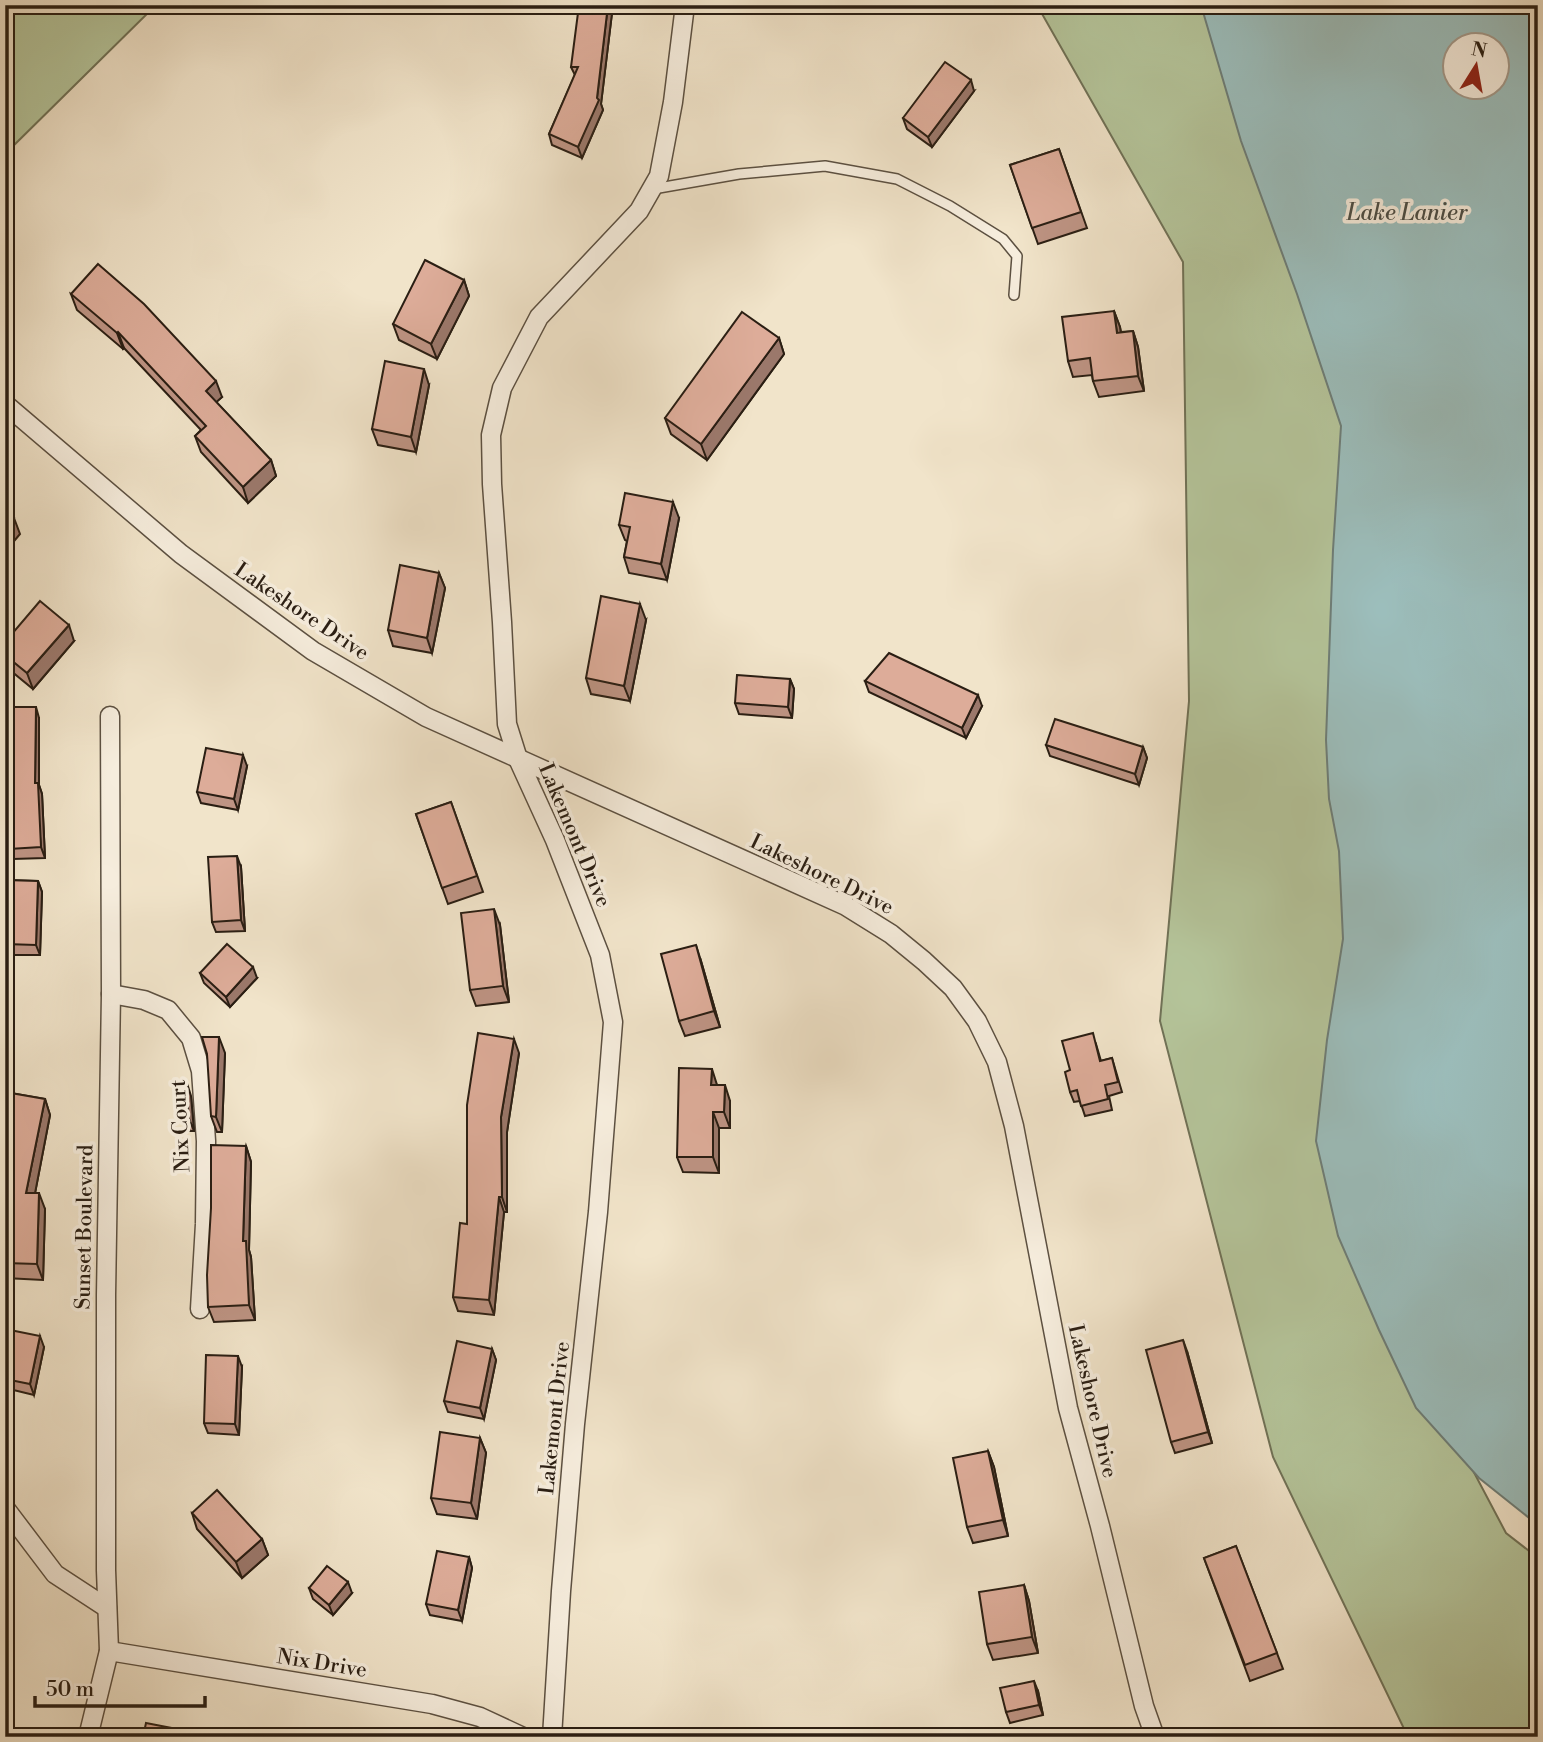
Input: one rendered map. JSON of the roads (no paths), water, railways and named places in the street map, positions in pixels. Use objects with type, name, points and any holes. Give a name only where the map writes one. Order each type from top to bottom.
[{"type":"street","name":"Lakemont Drive","points":[[552,1737],[574,1438],[598,1212],[613,1022],[600,955],[555,841],[518,760],[507,724],[491,435],[502,388],[539,317],[639,211],[659,176],[673,102],[685,5]]},
{"type":"street","name":"Lakeshore Drive","points":[[5,404],[181,554],[313,651],[426,717],[846,906],[891,933],[953,988],[978,1021],[997,1062],[1014,1126],[1068,1408],[1144,1706],[1155,1737]]},
{"type":"street","name":"Sunset Boulevard","points":[[88,1737],[109,1651],[106,1295],[111,994],[110,716]]},
{"type":"street","name":"Nix Court","points":[[111,994],[144,1000],[168,1010],[191,1038],[201,1071],[206,1141],[200,1309]]},
{"type":"street","points":[[5,1508],[55,1574],[107,1608]]},
{"type":"street","name":"Nix Drive","points":[[109,1651],[432,1704],[480,1717],[523,1737]]},
{"type":"lane","points":[[651,190],[739,174],[825,166],[897,179],[950,206],[1003,239],[1017,256],[1014,295]]},
{"type":"water","name":"Lake Lanier","points":[[1201,5],[1538,5],[1538,1525],[1479,1478],[1416,1408],[1338,1236],[1316,1141],[1327,1040],[1343,939],[1339,851],[1329,799],[1326,740],[1341,426],[1297,294],[1241,141]]}]
